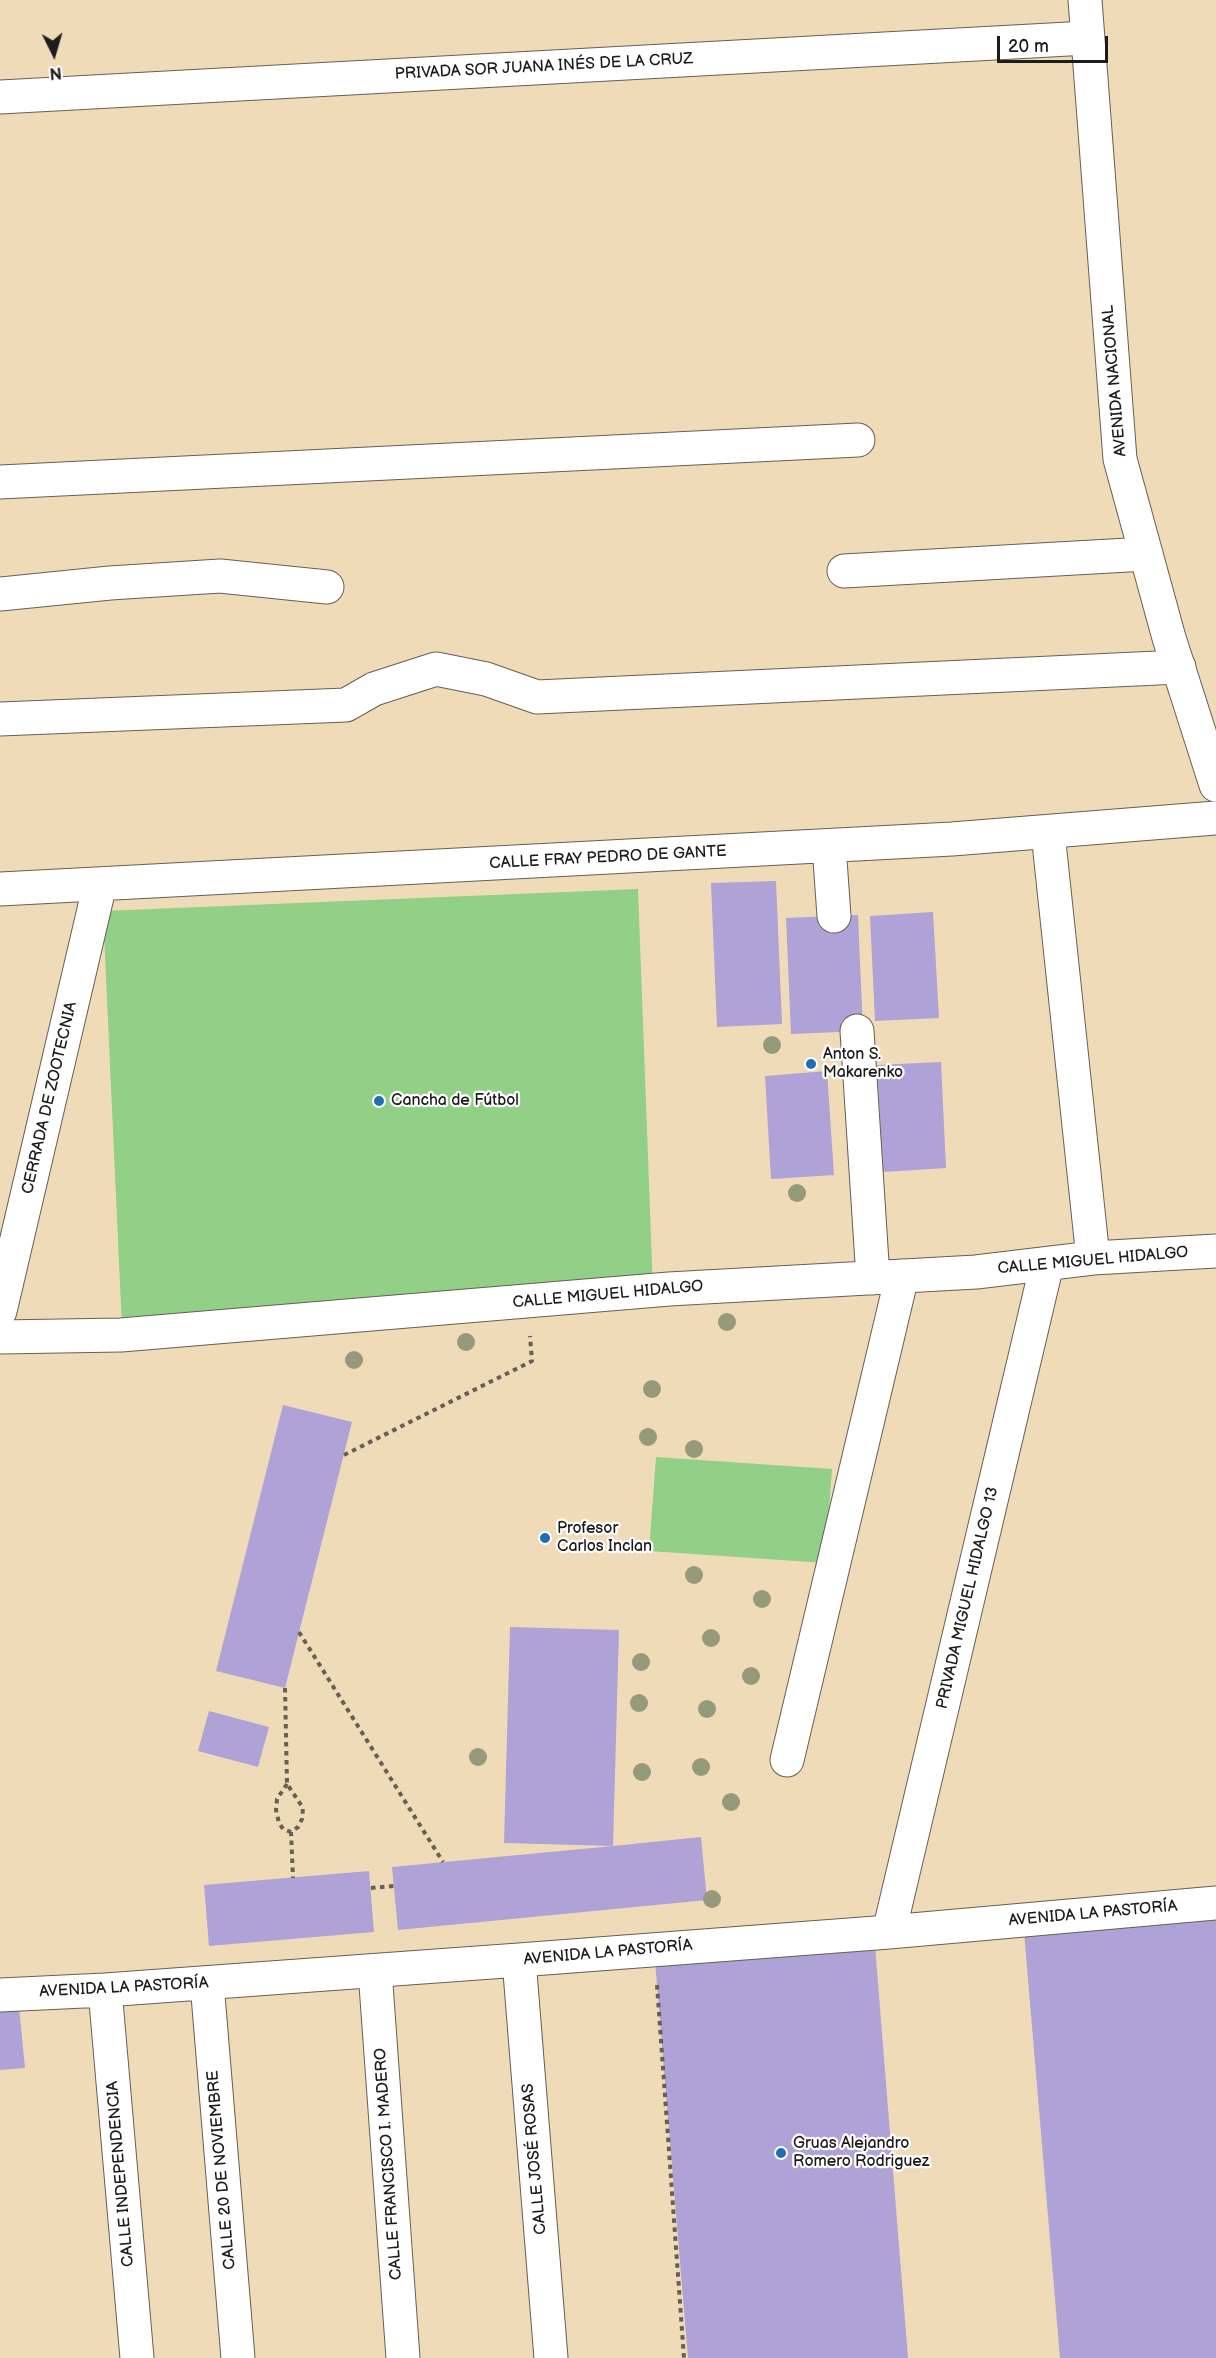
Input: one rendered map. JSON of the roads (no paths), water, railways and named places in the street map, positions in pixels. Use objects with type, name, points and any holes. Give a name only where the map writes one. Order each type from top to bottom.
[{"type":"street","name":"AVENIDA NACIONAL","points":[[1085,0],[1120,459],[1179,667],[1216,785]]},
{"type":"street","name":"PRIVADA SOR JUANA INÉS DE LA CRUZ","points":[[0,97],[1087,38]]},
{"type":"street","points":[[0,482],[858,440]]},
{"type":"street","points":[[844,571],[1146,554]]},
{"type":"street","points":[[0,594],[110,583],[219,576],[327,587]]},
{"type":"street","points":[[0,719],[346,705],[374,689],[436,669],[486,679],[537,697],[1179,667]]},
{"type":"street","name":"CALLE FRAY PEDRO DE GANTE","points":[[0,889],[829,846],[1048,833],[1216,818]]},
{"type":"street","points":[[1048,833],[1093,1258]]},
{"type":"street","points":[[829,846],[834,916]]},
{"type":"street","name":"CERRADA DE ZOOTECNIA","points":[[0,1311],[100,884]]},
{"type":"street","points":[[788,1760],[887,1277],[857,1031]]},
{"type":"street","name":"CALLE MIGUEL HIDALGO","points":[[0,1337],[121,1335],[716,1299],[887,1277],[976,1272],[1093,1258],[1216,1251]]},
{"type":"street","name":"PRIVADA MIGUEL HIDALGO 13","points":[[889,1932],[1047,1264]]},
{"type":"street","name":"AVENIDA LA PASTORÍA","points":[[0,1995],[375,1971],[889,1932],[1216,1903]]},
{"type":"street","name":"CALLE JOSÉ ROSAS","points":[[519,1960],[551,2358]]},
{"type":"street","name":"CALLE FRANCISCO I. MADERO","points":[[375,1971],[403,2358]]},
{"type":"street","name":"CALLE 20 DE NOVIEMBRE","points":[[207,1983],[238,2358]]},
{"type":"street","name":"CALLE INDEPENDENCIA","points":[[105,1990],[137,2358]]},
{"type":"place","name":"Anton S. Makarenko","points":[[811,1064]]},
{"type":"place","name":"Cancha de Fútbol","points":[[379,1101]]},
{"type":"place","name":"Profesor Carlos Inclan","points":[[545,1538]]},
{"type":"place","name":"Gruas Alejandro Romero Rodriguez","points":[[781,2153]]}]
